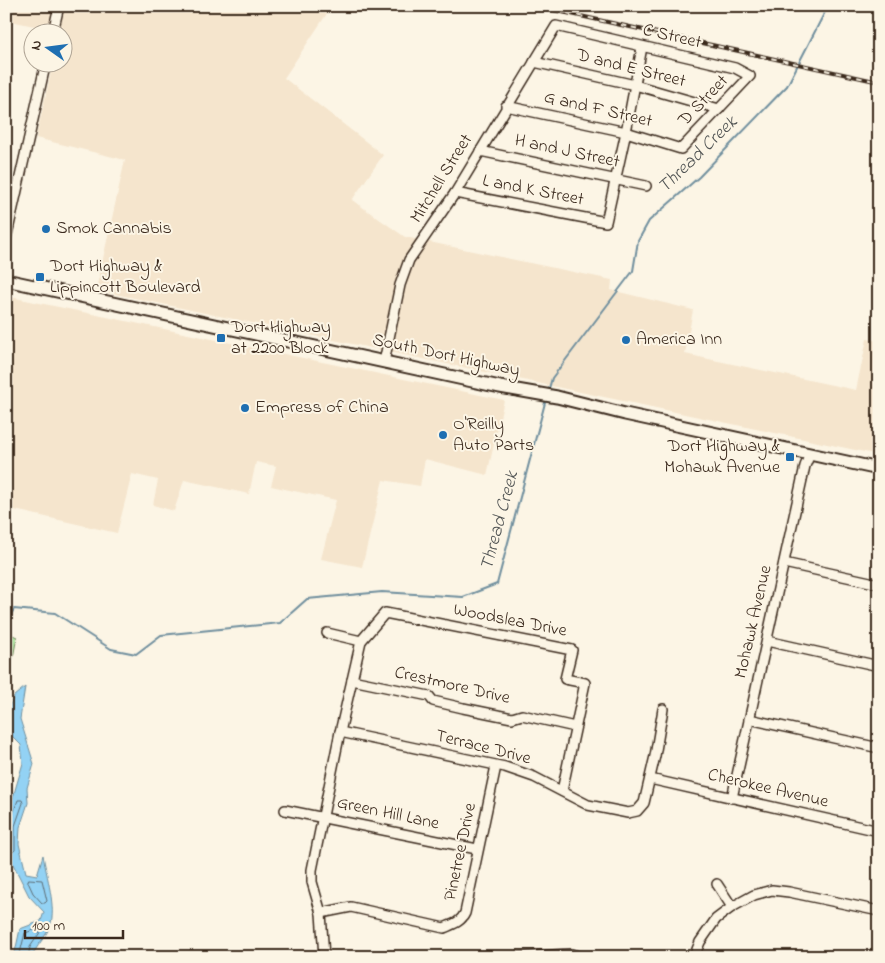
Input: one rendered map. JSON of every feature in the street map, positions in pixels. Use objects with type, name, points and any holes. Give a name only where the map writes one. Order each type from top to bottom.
[{"type":"main road","name":"South Dort Highway","points":[[6,280],[500,387],[530,391],[625,414],[879,469]]},
{"type":"street","points":[[55,22],[59,6]]},
{"type":"street","name":"C Street","points":[[556,26],[735,68],[750,76]]},
{"type":"street","name":"Mitchell Street","points":[[384,362],[400,285],[409,260],[455,193],[556,26]]},
{"type":"street","points":[[615,178],[642,47]]},
{"type":"street","name":"D and E Street","points":[[534,62],[635,85],[719,109]]},
{"type":"street","points":[[6,239],[44,72]]},
{"type":"street","name":"D Street","points":[[681,149],[750,76]]},
{"type":"street","name":"G and F Street","points":[[506,106],[626,132],[681,149]]},
{"type":"street","name":"H and J Street","points":[[480,150],[646,186]]},
{"type":"street","name":"L and K Street","points":[[455,193],[606,222],[615,178]]},
{"type":"street","name":"Mohawk Avenue","points":[[732,798],[810,454]]},
{"type":"street","points":[[784,563],[879,584]]},
{"type":"street","name":"Woodslea Drive","points":[[324,957],[321,913],[312,882],[312,870],[322,816],[361,641],[385,613],[572,650],[565,678],[585,683],[575,727]]},
{"type":"street","points":[[327,633],[361,641]]},
{"type":"street","points":[[767,640],[879,666]]},
{"type":"street","name":"Crestmore Drive","points":[[352,680],[429,696],[433,701],[483,712],[512,718],[522,715],[575,727]]},
{"type":"street","name":"Terrace Drive","points":[[340,732],[505,767],[534,777],[588,805],[628,813],[637,810],[644,803],[663,709]]},
{"type":"street","points":[[750,719],[879,748]]},
{"type":"street","points":[[562,792],[575,727]]},
{"type":"street","name":"Pinetree Drive","points":[[321,913],[351,906],[444,928],[463,918],[496,766]]},
{"type":"street","name":"Cherokee Avenue","points":[[650,779],[879,831]]},
{"type":"street","name":"Green Hill Lane","points":[[285,810],[477,849]]},
{"type":"street","points":[[717,884],[732,907]]},
{"type":"street","points":[[694,957],[707,929],[716,919],[732,907],[754,895],[772,890],[879,911]]},
{"type":"street","points":[[516,957],[571,954],[582,957]]},
{"type":"shaded area","points":[[6,6],[332,6],[284,78],[383,155],[352,200],[405,237],[612,280],[611,290],[693,310],[685,354],[856,390],[867,339],[879,341],[879,455],[96,290],[125,160],[36,138],[51,72],[72,72],[72,22],[22,23],[6,20]]},
{"type":"shaded area","points":[[6,296],[504,400],[487,475],[425,459],[420,486],[383,480],[362,567],[321,559],[336,500],[271,486],[276,466],[256,462],[249,494],[184,480],[174,511],[153,505],[158,480],[132,474],[117,533],[6,508]]},
{"type":"green space","points":[[6,632],[17,637],[6,693]]},
{"type":"water","points":[[25,687],[20,719],[34,764],[27,788],[28,803],[20,827],[19,844],[26,873],[37,875],[43,855],[50,891],[52,919],[48,930],[32,957],[14,957],[20,929],[41,921],[44,912],[29,896],[7,852],[8,814],[23,763],[21,745],[12,736],[6,714],[14,696]]},
{"type":"waterway","name":"Thread Creek","points":[[548,392],[552,378],[633,271],[638,241],[649,221],[699,177],[787,86],[828,6]]},
{"type":"waterway","name":"Thread Creek","points":[[6,623],[14,609],[55,613],[111,649],[136,654],[161,635],[280,623],[307,599],[382,592],[463,597],[497,584],[546,399]]},
{"type":"railway","points":[[535,6],[879,82]]},
{"type":"place","name":"Smok Cannabis","points":[[46,229]]},
{"type":"place","name":"Dort Highway & Lippincott Boulevard","points":[[40,277]]},
{"type":"place","name":"Dort Highway at 2200 Block","points":[[221,338]]},
{"type":"place","name":"America Inn","points":[[626,340]]},
{"type":"place","name":"Empress of China","points":[[245,408]]},
{"type":"place","name":"O'Reilly Auto Parts","points":[[443,435]]},
{"type":"place","name":"Dort Highway & Mohawk Avenue","points":[[790,457]]}]
